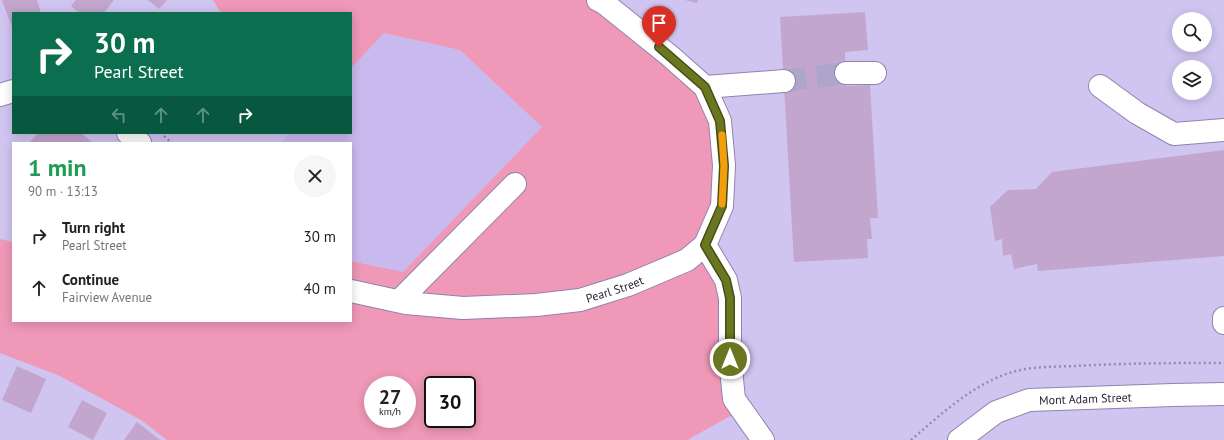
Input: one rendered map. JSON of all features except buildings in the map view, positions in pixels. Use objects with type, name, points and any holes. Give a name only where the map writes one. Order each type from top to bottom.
[{"type":"street","points":[[598,0],[604,3],[670,56],[705,87],[784,81]]},
{"type":"street","points":[[846,73],[875,73]]},
{"type":"street","points":[[1100,86],[1137,113],[1174,134],[1224,130]]},
{"type":"street","name":"Pearl Street","points":[[352,291],[399,301],[463,308],[536,305],[580,300],[628,285],[687,260],[705,245],[722,206],[724,166],[720,121],[705,87]]},
{"type":"street","points":[[0,95],[12,91]]},
{"type":"street","points":[[129,134],[139,142]]},
{"type":"street","points":[[399,301],[515,184]]},
{"type":"street","points":[[705,245],[726,280],[730,298],[730,359],[734,399],[763,440]]},
{"type":"street","points":[[1224,318],[1224,323]]},
{"type":"street","name":"Mont Adam Street","points":[[959,440],[996,412],[1029,400],[1224,394]]},
{"type":"shaded area","points":[[213,0],[601,0],[671,54],[722,121],[707,246],[728,280],[743,409],[689,440],[167,440],[141,420],[60,376],[0,353],[0,239],[12,242],[12,322],[352,322],[352,261],[403,272],[542,127],[460,50],[384,33],[352,67],[352,12],[220,12]]},
{"type":"shaded area","points":[[384,33],[460,50],[542,127],[403,272],[352,261],[352,142],[282,142],[289,134],[352,134],[352,67]]},
{"type":"tunnel","points":[[784,81],[846,73]]},
{"type":"slow traffic","points":[[722,135],[724,166],[722,204]]},
{"type":"route","points":[[659,47],[705,87],[720,121],[724,166],[722,206],[705,245],[726,280],[730,298],[730,359]]}]
